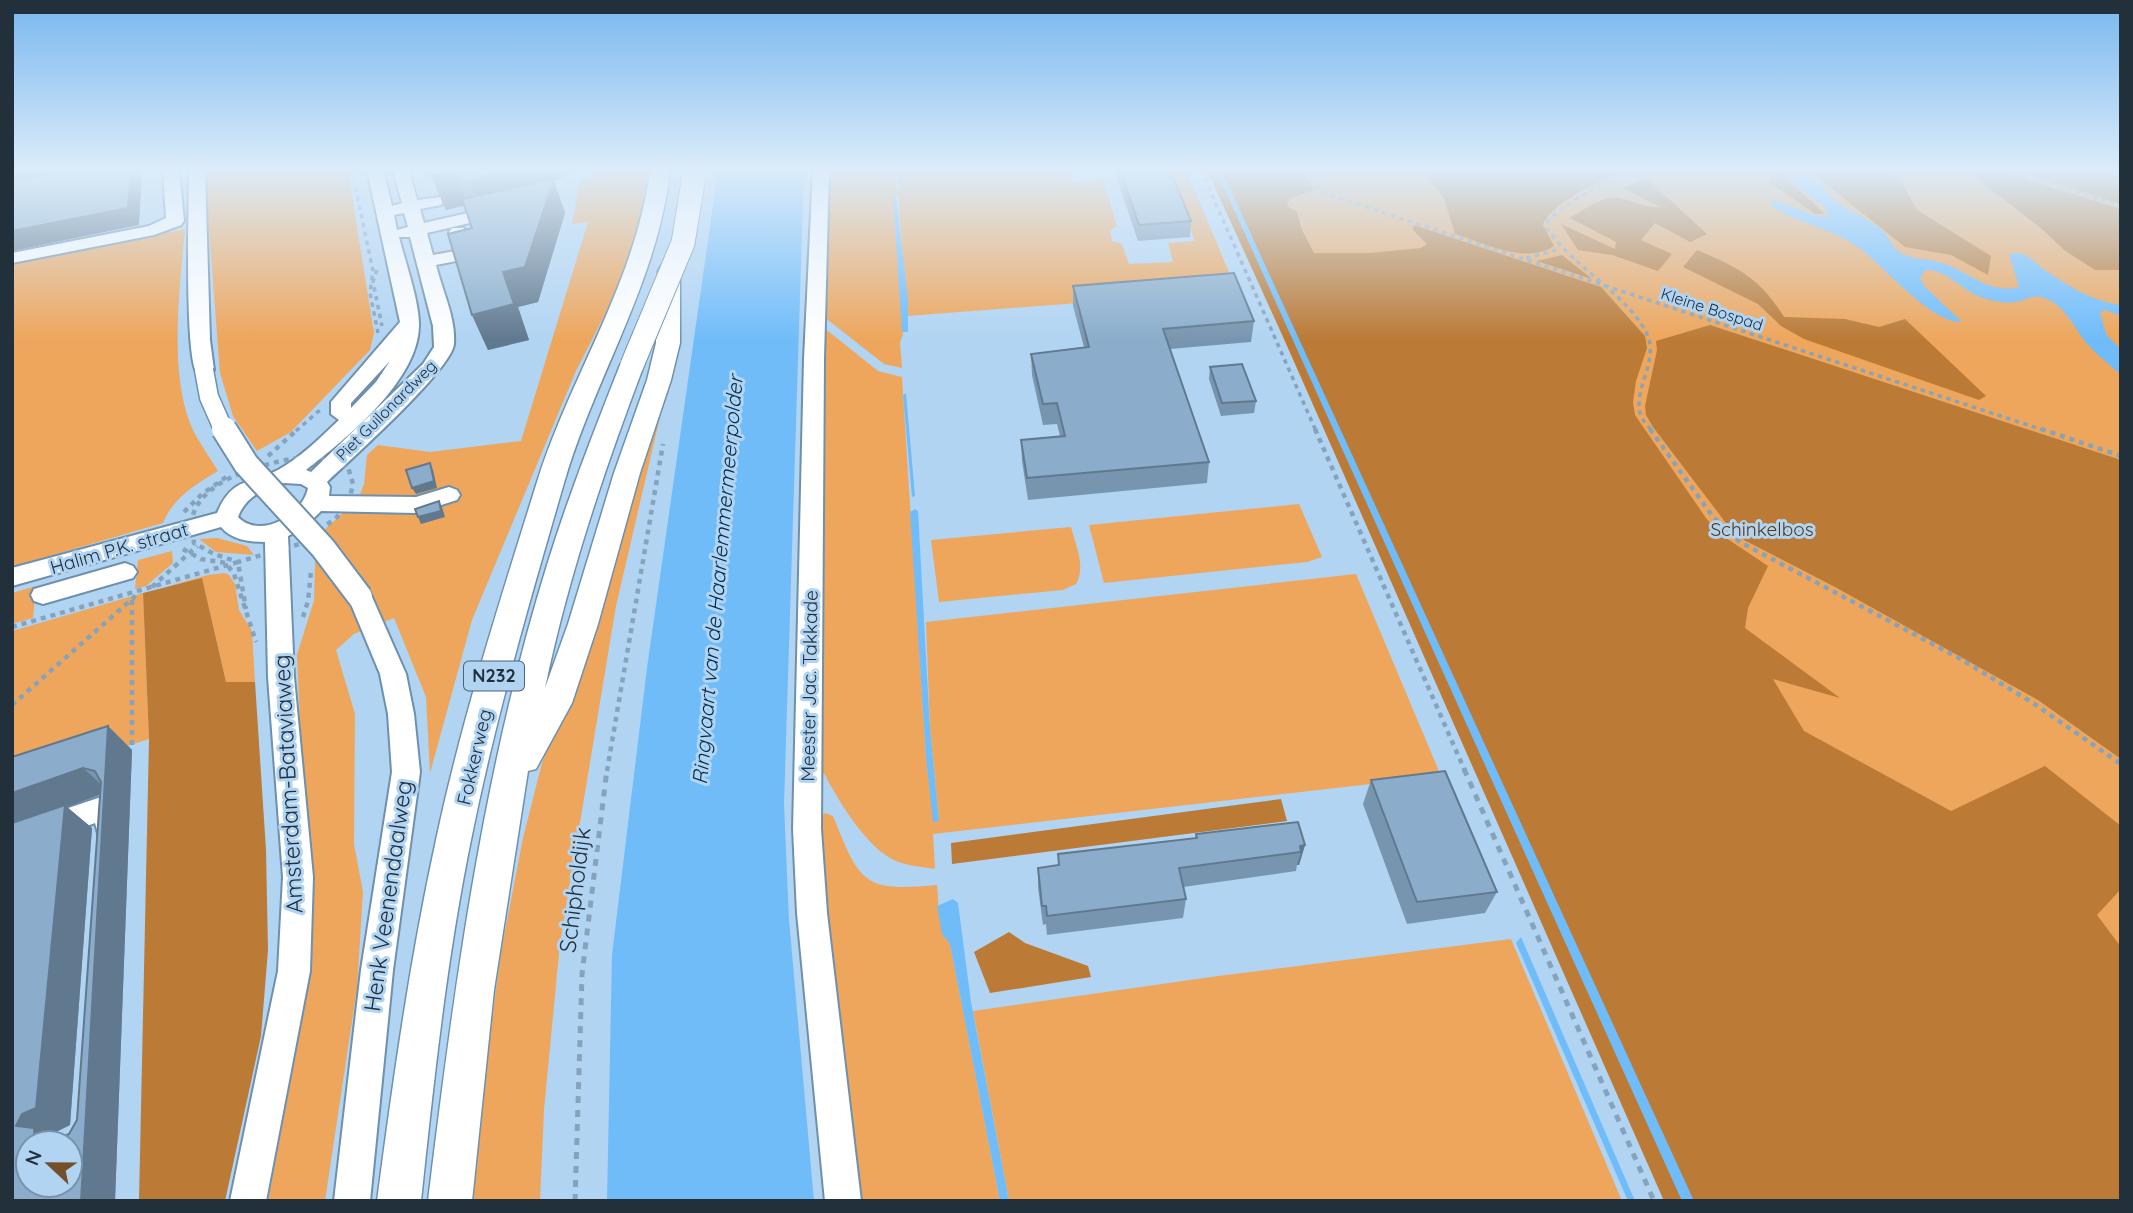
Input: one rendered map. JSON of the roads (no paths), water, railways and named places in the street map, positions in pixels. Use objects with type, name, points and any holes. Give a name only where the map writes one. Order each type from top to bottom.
[{"type":"main road","name":"Fokkerweg","points":[[399,1201],[417,1046],[443,893],[481,723],[516,594],[578,405],[648,242],[652,227]]},
{"type":"main road","name":"N232","points":[[510,784],[556,703],[583,624],[627,473],[662,370],[668,343],[670,259],[675,227]]},
{"type":"main road","name":"Fokkerweg","points":[[450,1201],[481,947],[510,784],[533,676],[578,512],[613,410],[683,243],[686,227]]},
{"type":"street","points":[[12,258],[162,227]]},
{"type":"street","name":"Henk Veenendaalweg","points":[[198,227],[200,340],[206,389],[217,418],[240,459],[319,543],[360,597],[376,629],[393,674],[401,713],[406,772],[377,970],[352,1201]]},
{"type":"street","name":"Piet Guilonardweg","points":[[332,414],[382,388],[409,347],[410,323],[388,227]]},
{"type":"street","name":"Piet Guilonardweg","points":[[276,530],[293,523],[316,492],[439,357],[444,347],[443,326],[416,227]]},
{"type":"street","points":[[390,236],[433,227]]},
{"type":"street","points":[[426,262],[465,254],[456,227]]},
{"type":"street","name":"Meester Jac. Takkade","points":[[819,227],[814,359],[807,828],[812,913],[842,1201]]},
{"type":"street","name":"Piet Guilonardweg","points":[[283,467],[312,456],[332,414],[382,358],[390,343],[410,323]]},
{"type":"street","points":[[276,530],[242,533],[231,527],[226,518],[237,497],[283,467],[302,476],[316,492],[416,505],[449,495]]},
{"type":"street","name":"Halim P.K. straat","points":[[12,577],[226,518]]},
{"type":"street","name":"Amsterdam-Bataviaweg","points":[[248,1201],[294,971],[298,877],[281,677],[276,530]]},
{"type":"street","points":[[79,585],[81,558]]},
{"type":"street","points":[[43,595],[125,572]]},
{"type":"street","points":[[19,846],[110,806],[107,862]]},
{"type":"water","name":"Ringvaart van de Haarlemmermeerpolder","points":[[710,227],[802,227],[784,804],[789,920],[814,1201],[607,1201],[612,955],[647,668]]},
{"type":"water","points":[[895,227],[900,227],[908,300],[908,332],[902,332]]},
{"type":"water","points":[[1242,227],[1247,227],[1250,232],[1694,1201],[1682,1201]]},
{"type":"water","points":[[1816,227],[1878,227],[1895,248],[1906,256],[1942,263],[1999,288],[2019,287],[2009,254],[2021,254],[2078,290],[2099,300],[2121,305],[2121,316],[2105,310],[2100,312],[2106,334],[2121,350],[2121,375],[2089,346],[2063,311],[2050,300],[2034,297],[2011,302],[1991,300],[1971,293],[1940,273],[1926,270],[1920,277],[1925,287],[1962,322],[1950,320],[1923,305],[1863,251]]},
{"type":"water","points":[[906,393],[915,496],[912,497],[903,395]]},
{"type":"water","points":[[915,509],[918,511],[930,729],[939,821],[933,822],[926,758],[910,512]]},
{"type":"water","points":[[953,899],[958,903],[971,1002],[1009,1201],[1000,1201],[950,944],[942,934],[937,906]]},
{"type":"water","points":[[1521,937],[1635,1201],[1628,1201],[1516,943]]},
{"type":"park label","name":"Schinkelbos","points":[[1762,529]]}]
